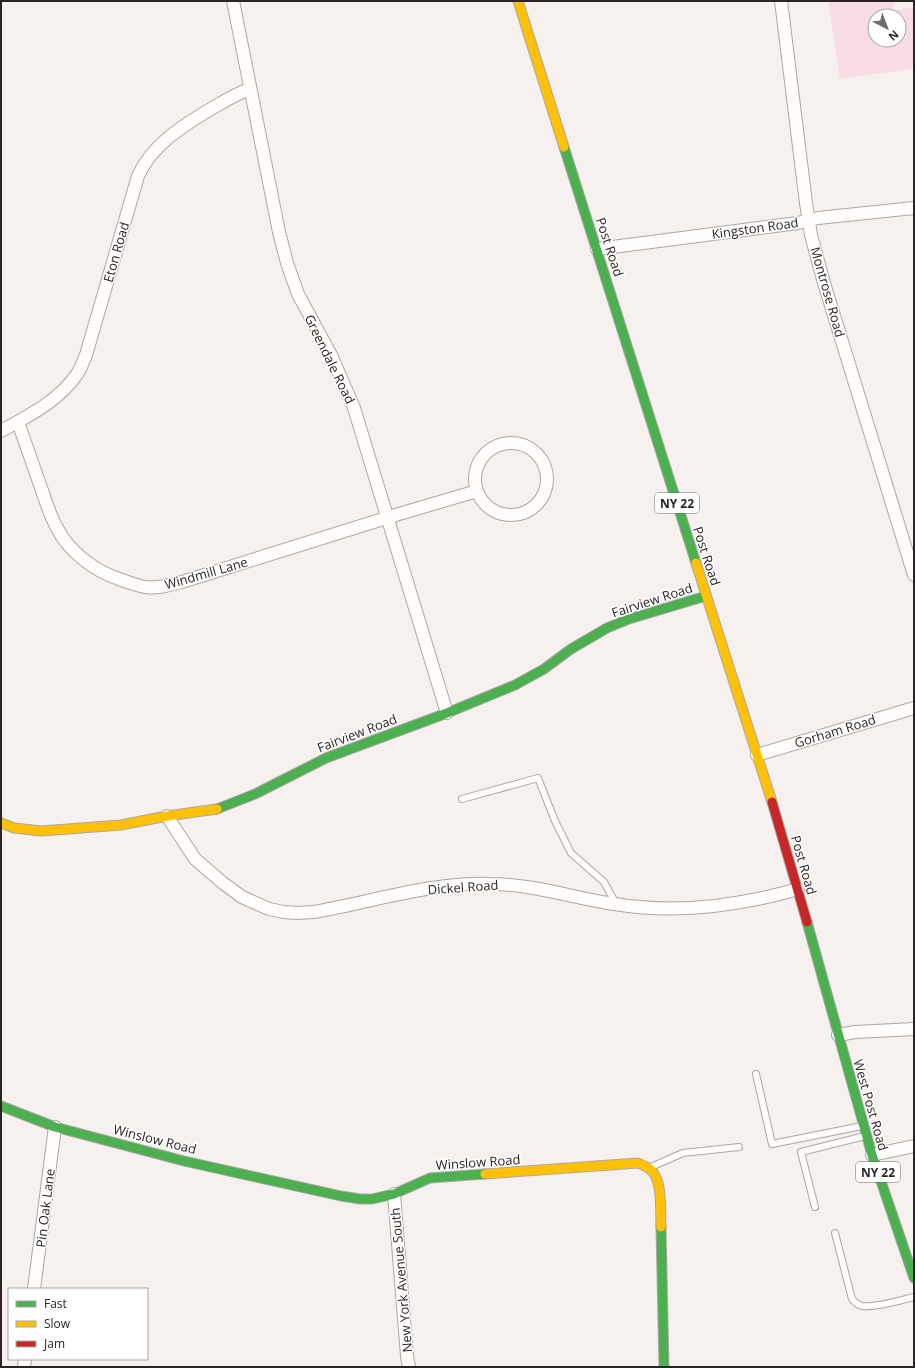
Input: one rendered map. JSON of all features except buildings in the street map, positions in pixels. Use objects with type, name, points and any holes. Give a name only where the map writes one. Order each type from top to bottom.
[{"type":"street","name":"Greendale Road","points":[[233,1],[279,232],[287,263],[298,294],[331,355],[354,408],[447,713]]},
{"type":"street","name":"Post Road","points":[[518,1],[757,755],[798,890],[837,1032]]},
{"type":"street","name":"Montrose Road","points":[[781,1],[811,235],[824,283],[914,574]]},
{"type":"street","name":"Eton Road","points":[[1,431],[45,405],[61,393],[78,374],[86,355],[138,176],[147,159],[180,127],[237,94],[250,89]]},
{"type":"street","name":"Kingston Road","points":[[597,248],[798,223],[818,218],[914,208]]},
{"type":"street","name":"Windmill Lane","points":[[18,422],[57,530],[67,543],[79,556],[97,570],[146,588],[185,581],[477,492]]},
{"type":"street","points":[[509,443],[519,444],[536,452],[543,462],[547,473],[547,483],[544,495],[538,504],[528,511],[518,515],[505,515],[494,511],[483,502],[477,492],[475,475],[478,464],[486,453],[498,445],[509,443]]},
{"type":"street","name":"Fairview Road","points":[[1,823],[14,828],[41,832],[121,826],[166,816],[216,810],[255,794],[326,758],[447,713],[515,685],[544,669],[571,649],[607,628],[629,619],[706,596]]},
{"type":"street","name":"Gorham Road","points":[[757,755],[914,708]]},
{"type":"street","name":"Dickel Road","points":[[166,816],[195,859],[223,883],[242,897],[269,909],[284,912],[314,912],[430,888],[488,884],[548,890],[616,904],[667,909],[735,902],[798,890]]},
{"type":"street","points":[[837,1032],[914,1029]]},
{"type":"street","name":"West Post Road","points":[[837,1032],[866,1136],[914,1278]]},
{"type":"street","name":"Winslow Road","points":[[1,1106],[55,1127],[184,1160],[360,1199],[372,1199],[394,1194],[430,1178],[638,1164],[649,1168]]},
{"type":"street","name":"Pin Oak Lane","points":[[34,1288],[55,1127]]},
{"type":"street","points":[[872,1155],[914,1146]]},
{"type":"street","points":[[649,1168],[654,1174],[660,1196],[664,1367]]},
{"type":"street","name":"New York Avenue South","points":[[394,1194],[409,1367]]},
{"type":"lane","points":[[462,799],[538,778],[555,821],[571,853],[604,882],[616,904]]},
{"type":"lane","points":[[756,1074],[772,1144],[863,1126]]},
{"type":"lane","points":[[815,1207],[801,1152],[866,1136]]},
{"type":"lane","points":[[649,1168],[683,1153],[739,1147]]},
{"type":"lane","points":[[835,1233],[852,1299],[857,1304],[864,1306],[914,1297]]},
{"type":"shaded area","points":[[828,1],[897,1],[892,8],[867,8],[867,48],[907,48],[907,8],[914,7],[914,69],[840,79]]},
{"type":"traffic: fast","points":[[564,147],[696,563]]},
{"type":"traffic: fast","points":[[217,809],[255,794],[326,758],[447,713],[515,685],[544,669],[571,649],[607,628],[629,619],[706,596]]},
{"type":"traffic: fast","points":[[807,922],[872,1155],[914,1278]]},
{"type":"traffic: fast","points":[[1,1106],[55,1127],[184,1161],[360,1199],[372,1199],[394,1194],[430,1178],[485,1174]]},
{"type":"traffic: fast","points":[[661,1227],[664,1367]]},
{"type":"traffic: slow","points":[[518,1],[564,147]]},
{"type":"traffic: slow","points":[[696,563],[772,802]]},
{"type":"traffic: slow","points":[[1,823],[14,828],[41,831],[121,825],[167,816],[217,809]]},
{"type":"traffic: slow","points":[[485,1174],[638,1163],[647,1167],[656,1176],[660,1198],[661,1227]]},
{"type":"traffic: jam","points":[[772,802],[807,922]]}]
